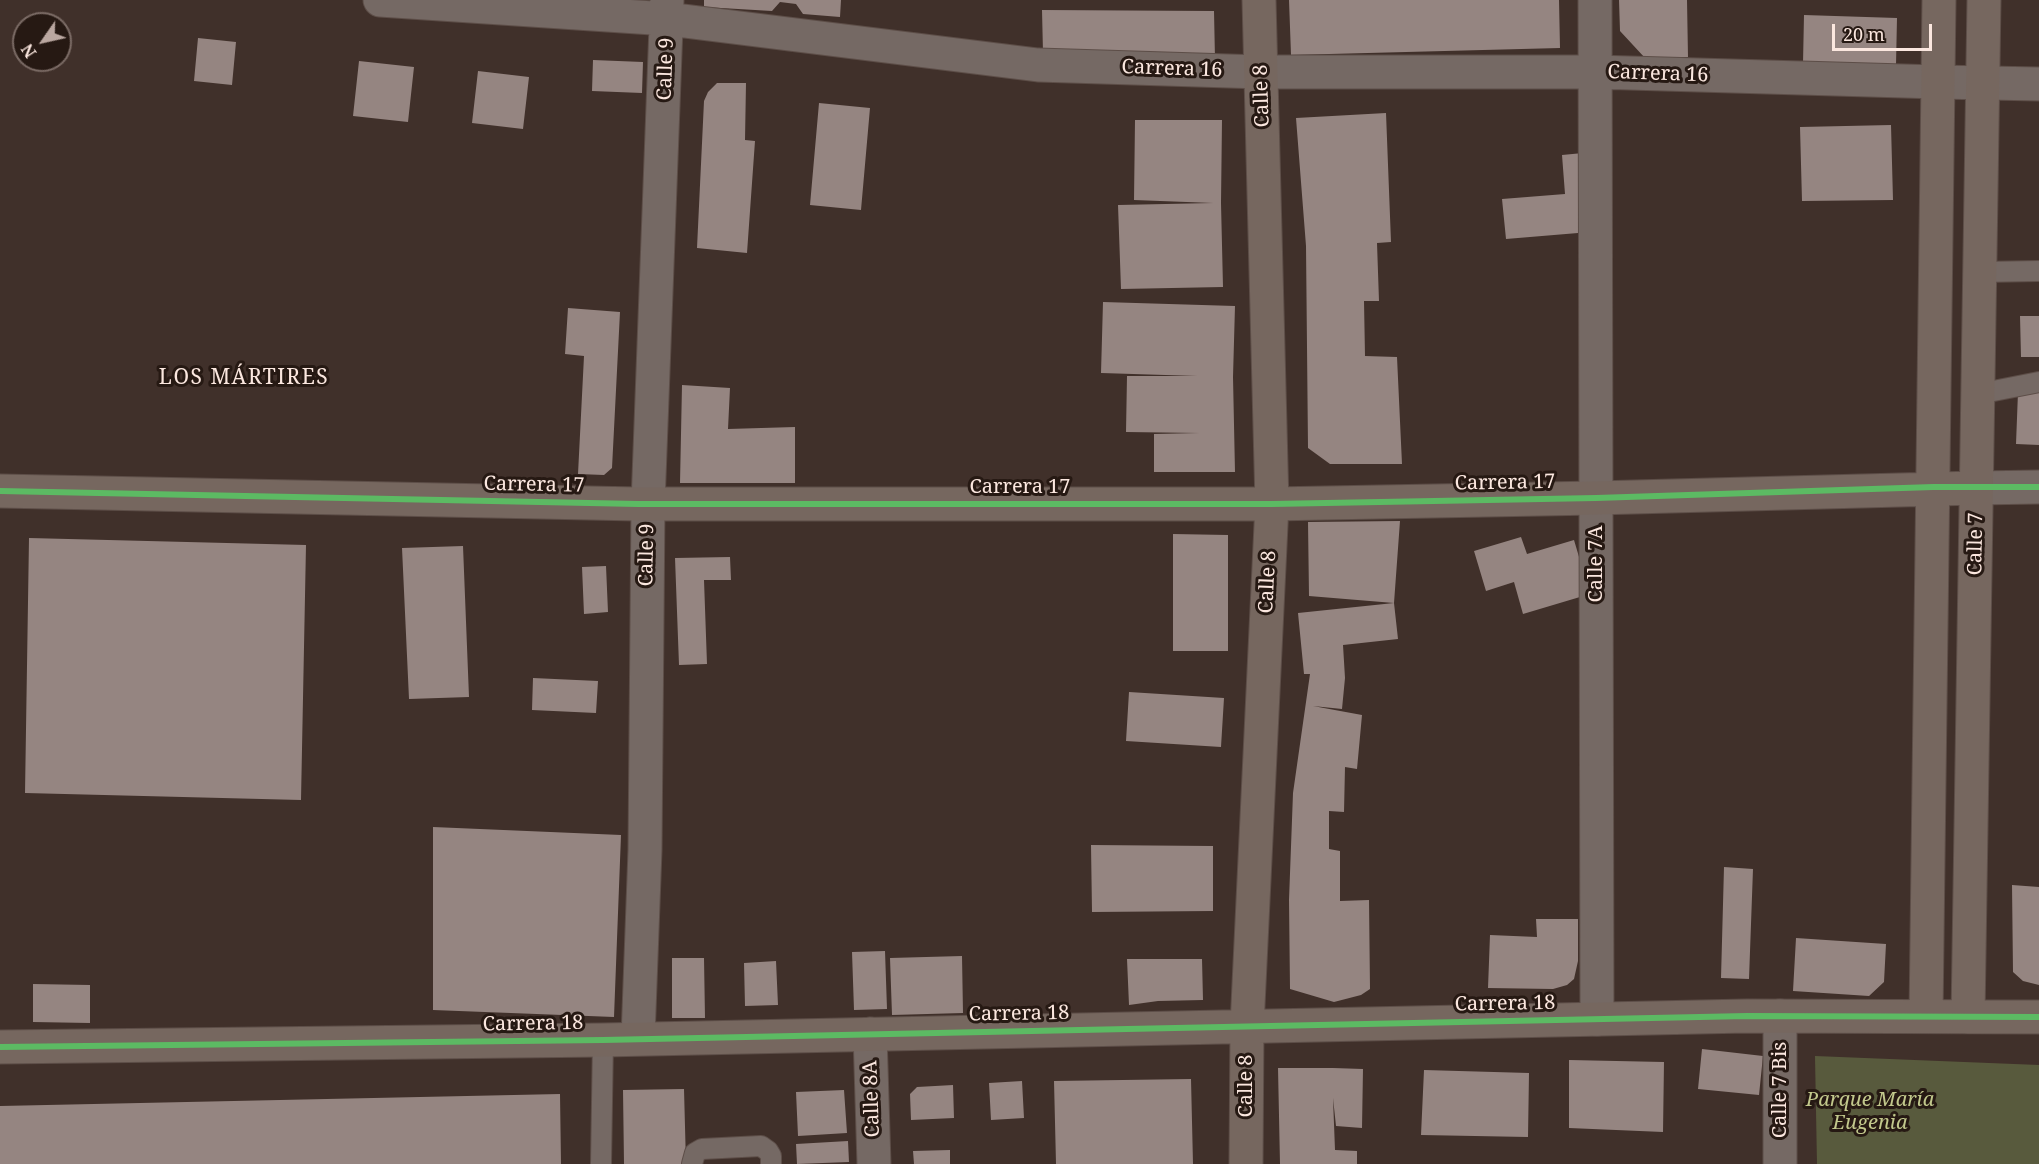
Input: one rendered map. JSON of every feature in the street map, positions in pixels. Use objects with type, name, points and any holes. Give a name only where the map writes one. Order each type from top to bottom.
[{"type":"street","name":"Carrera 16","points":[[380,0],[668,9],[1038,65],[1261,72],[1595,72],[2039,84]]},
{"type":"street","name":"Calle 8","points":[[1246,1164],[1247,1026],[1272,504],[1259,0]]},
{"type":"street","name":"Calle 7A","points":[[1595,0],[1597,1019]]},
{"type":"street","points":[[1926,1016],[1939,0]]},
{"type":"street","name":"Calle 7","points":[[1968,1017],[1984,0]]},
{"type":"street","name":"Calle 9","points":[[638,1038],[645,850],[648,504],[668,9]]},
{"type":"street","name":"Carrera 17","points":[[0,491],[648,504],[1272,504],[1596,498],[1933,488],[2039,488]]},
{"type":"street","name":"Carrera 18","points":[[0,1047],[603,1040],[1780,1016],[2039,1017]]},
{"type":"street","name":"Calle 7 Bis","points":[[1780,1016],[1780,1164]]},
{"type":"street","name":"Calle 8A","points":[[870,1034],[874,1164]]},
{"type":"lane","points":[[1980,272],[2039,271]]},
{"type":"lane","points":[[1978,394],[2039,382]]},
{"type":"lane","points":[[601,1164],[603,1040]]},
{"type":"lane","points":[[692,1164],[695,1153],[702,1149],[761,1146],[771,1156],[771,1164]]},
{"type":"green space","name":"Parque María Eugenia","points":[[1815,1056],[2039,1065],[2039,1164],[1817,1164]]},
{"type":"building","points":[[704,0],[841,0],[840,17],[803,14],[796,4],[780,2],[772,11],[704,7]]},
{"type":"building","points":[[1289,0],[1559,0],[1560,48],[1291,55]]},
{"type":"building","points":[[1619,0],[1687,0],[1688,57],[1645,58],[1620,31]]},
{"type":"building","points":[[1042,10],[1214,11],[1215,59],[1043,53]]},
{"type":"building","points":[[1804,15],[1897,18],[1896,65],[1803,63]]},
{"type":"building","points":[[198,38],[236,42],[232,85],[194,81]]},
{"type":"building","points":[[593,60],[643,62],[642,93],[592,91]]},
{"type":"building","points":[[359,61],[414,67],[408,122],[353,116]]},
{"type":"building","points":[[478,71],[529,77],[523,129],[472,123]]},
{"type":"building","points":[[717,83],[746,83],[745,140],[755,141],[747,253],[697,248],[704,101],[708,92]]},
{"type":"building","points":[[819,103],[870,108],[861,210],[810,205]]},
{"type":"building","points":[[1386,113],[1391,242],[1377,243],[1379,301],[1364,301],[1365,356],[1397,357],[1402,464],[1330,464],[1308,448],[1306,246],[1296,118]]},
{"type":"building","points":[[1135,120],[1222,120],[1223,287],[1121,289],[1118,205],[1213,203],[1134,200]]},
{"type":"building","points":[[1891,125],[1893,200],[1802,201],[1800,127]]},
{"type":"building","points":[[1583,153],[1590,232],[1506,239],[1502,199],[1565,194],[1562,155]]},
{"type":"building","points":[[1103,302],[1235,306],[1233,377],[1235,472],[1154,472],[1154,434],[1199,433],[1126,432],[1127,376],[1197,376],[1101,373]]},
{"type":"building","points":[[568,308],[620,312],[612,468],[604,475],[578,474],[584,356],[565,354]]},
{"type":"building","points":[[2020,316],[2039,316],[2039,357],[2021,357]]},
{"type":"building","points":[[682,385],[730,388],[728,429],[795,427],[795,483],[680,483]]},
{"type":"building","points":[[2018,392],[2039,393],[2039,445],[2016,444]]},
{"type":"building","points":[[1400,521],[1394,603],[1309,596],[1308,522]]},
{"type":"building","points":[[1173,534],[1228,535],[1228,651],[1173,651]]},
{"type":"building","points":[[1521,537],[1527,554],[1574,540],[1590,594],[1523,614],[1514,582],[1486,591],[1474,551]]},
{"type":"building","points":[[29,538],[306,545],[301,800],[25,793]]},
{"type":"building","points":[[463,546],[469,697],[409,699],[402,548]]},
{"type":"building","points":[[730,557],[731,580],[704,580],[707,664],[679,665],[675,558]]},
{"type":"building","points":[[606,566],[608,612],[584,614],[582,567]]},
{"type":"building","points":[[1394,603],[1398,639],[1343,645],[1345,678],[1342,709],[1313,706],[1362,715],[1357,769],[1345,767],[1344,812],[1329,811],[1329,849],[1340,851],[1340,901],[1369,900],[1370,989],[1361,995],[1334,1002],[1290,989],[1289,900],[1293,793],[1310,674],[1304,674],[1298,613]]},
{"type":"building","points":[[533,678],[598,681],[596,713],[532,710]]},
{"type":"building","points":[[1129,692],[1224,698],[1221,747],[1126,741]]},
{"type":"building","points":[[433,827],[621,835],[614,1017],[433,1010]]},
{"type":"building","points":[[1091,845],[1213,846],[1213,911],[1092,912]]},
{"type":"building","points":[[1724,867],[1753,869],[1749,979],[1721,978]]},
{"type":"building","points":[[2012,885],[2039,887],[2039,985],[2023,981],[2013,972]]},
{"type":"building","points":[[1536,919],[1578,919],[1578,961],[1574,979],[1567,985],[1553,989],[1488,988],[1490,935],[1537,937]]},
{"type":"building","points":[[1796,938],[1886,944],[1884,982],[1869,996],[1793,991]]},
{"type":"building","points":[[885,951],[887,1009],[854,1010],[852,952]]},
{"type":"building","points":[[962,956],[963,1013],[892,1015],[890,958]]},
{"type":"building","points":[[672,958],[704,958],[705,1018],[672,1018]]},
{"type":"building","points":[[1127,959],[1202,959],[1203,1000],[1158,1001],[1129,1005]]},
{"type":"building","points":[[776,961],[778,1005],[745,1006],[744,963]]},
{"type":"building","points":[[33,984],[90,985],[90,1023],[33,1022]]},
{"type":"building","points":[[1702,1049],[1763,1056],[1759,1095],[1698,1089]]},
{"type":"building","points":[[1569,1060],[1664,1062],[1663,1132],[1569,1128]]},
{"type":"building","points":[[1278,1068],[1363,1069],[1362,1128],[1336,1126],[1333,1098],[1335,1150],[1357,1151],[1357,1164],[1280,1164]]},
{"type":"building","points":[[1424,1070],[1529,1073],[1528,1137],[1421,1135]]},
{"type":"building","points":[[1191,1079],[1193,1164],[1056,1164],[1054,1081]]},
{"type":"building","points":[[1022,1081],[1024,1118],[991,1120],[989,1083]]},
{"type":"building","points":[[953,1085],[954,1118],[911,1120],[910,1094],[917,1087]]},
{"type":"building","points":[[684,1089],[686,1164],[624,1164],[623,1090]]},
{"type":"building","points":[[844,1090],[847,1133],[798,1136],[796,1092]]},
{"type":"building","points":[[560,1094],[561,1164],[0,1164],[0,1106]]},
{"type":"building","points":[[848,1141],[849,1162],[797,1164],[796,1144]]},
{"type":"building","points":[[950,1150],[950,1164],[914,1164],[913,1151]]},
{"type":"cycle path","points":[[0,491],[638,504],[1272,504],[1596,498],[1933,487],[2039,487]]},
{"type":"cycle path","points":[[0,1047],[603,1040],[1747,1016],[2039,1017]]},
{"type":"district","name":"LOS MÁRTIRES","points":[[244,378]]}]
